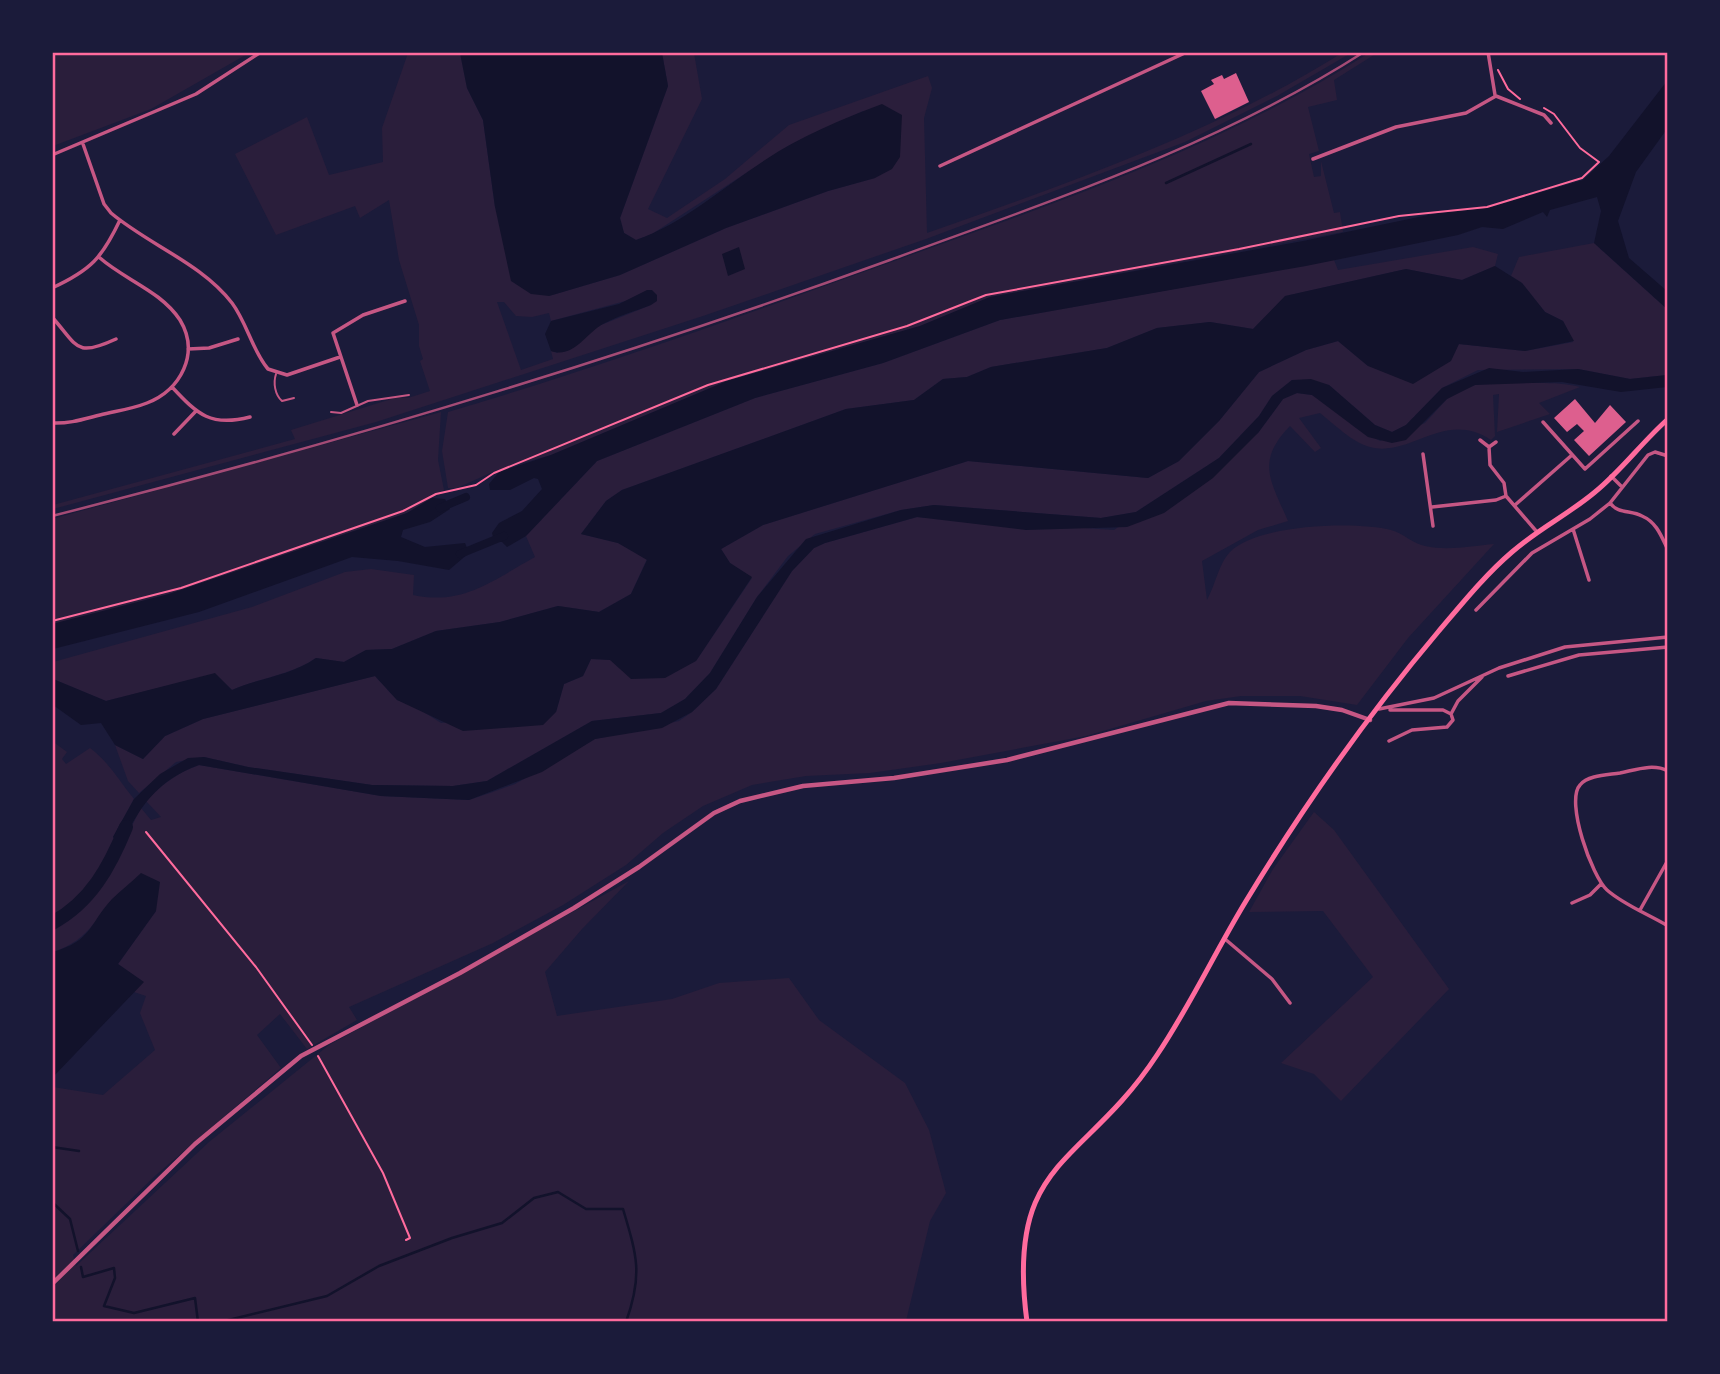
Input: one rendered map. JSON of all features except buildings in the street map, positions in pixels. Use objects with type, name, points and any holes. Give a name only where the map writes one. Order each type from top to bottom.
[{"type":"main road","points":[[1027,1321],[1023,1247],[1034,1202],[1054,1168],[1115,1108],[1147,1071],[1301,815],[1439,631],[1494,570],[1537,532],[1595,493],[1668,419]]},
{"type":"street","points":[[52,155],[196,94],[261,52]]},
{"type":"street","points":[[940,166],[1187,52]]},
{"type":"street","points":[[1488,52],[1496,96]]},
{"type":"street","points":[[1496,96],[1544,116],[1551,123]]},
{"type":"street","points":[[1313,159],[1396,127],[1433,123],[1466,113],[1496,96]]},
{"type":"street","points":[[83,144],[104,204],[120,220],[172,252],[222,292],[242,320],[265,366],[276,374],[293,374],[340,357]]},
{"type":"street","points":[[52,288],[88,269],[100,258],[120,220]]},
{"type":"street","points":[[52,423],[73,422],[140,406],[172,387],[184,371],[188,349],[182,325],[171,309],[150,291],[124,278],[100,258]]},
{"type":"street","points":[[357,405],[332,337],[334,331],[363,315],[405,301]]},
{"type":"street","points":[[52,317],[69,341],[79,348],[94,349],[116,339]]},
{"type":"street","points":[[188,349],[209,348],[238,338]]},
{"type":"street","points":[[172,387],[197,411],[219,422],[250,417]]},
{"type":"street","points":[[174,434],[197,411]]},
{"type":"street","points":[[1544,422],[1585,469],[1638,421]]},
{"type":"street","points":[[1480,440],[1489,447],[1490,466],[1504,483],[1506,496],[1537,532]]},
{"type":"street","points":[[1489,447],[1496,442]]},
{"type":"street","points":[[1476,610],[1508,574],[1554,538],[1573,529],[1610,503],[1651,453],[1668,456]]},
{"type":"street","points":[[1423,454],[1433,526]]},
{"type":"street","points":[[1515,505],[1572,455]]},
{"type":"street","points":[[1611,476],[1622,487]]},
{"type":"street","points":[[1432,507],[1496,500],[1506,496]]},
{"type":"street","points":[[1610,503],[1617,509],[1637,513],[1650,520],[1667,548]]},
{"type":"street","points":[[1573,529],[1589,580]]},
{"type":"street","points":[[1388,710],[1434,698],[1484,675],[1566,647],[1668,637]]},
{"type":"street","points":[[1508,676],[1579,655],[1668,647]]},
{"type":"street","points":[[1451,714],[1458,701],[1484,675]]},
{"type":"street","points":[[52,1284],[195,1144],[285,1068],[323,1043],[460,973],[574,908],[639,867],[714,813],[761,795],[803,786],[894,778],[1007,761],[1229,703],[1316,706],[1342,710],[1370,720]]},
{"type":"street","points":[[1378,709],[1443,710],[1451,714],[1453,720],[1447,727],[1412,730],[1389,741]]},
{"type":"street","points":[[1668,771],[1656,766],[1591,779],[1576,791],[1574,807],[1593,869],[1601,884],[1668,926]]},
{"type":"street","points":[[1640,909],[1668,860]]},
{"type":"street","points":[[1572,903],[1590,895],[1601,884]]},
{"type":"street","points":[[1224,939],[1272,979],[1290,1003]]},
{"type":"lane","points":[[276,374],[274,384],[279,398],[282,401],[295,398]]},
{"type":"lane","points":[[331,412],[341,412],[357,405],[409,395]]},
{"type":"path","points":[[52,621],[181,588],[403,511],[436,494],[476,485],[494,473],[708,384],[907,326],[986,295],[1022,286],[1239,250],[1409,214],[1487,207],[1582,178],[1599,162]]},
{"type":"path","points":[[146,832],[256,967],[315,1048],[383,1173],[410,1238],[406,1240]]},
{"type":"shaded area","points":[[53,52],[249,53],[151,109],[53,146]]},
{"type":"shaded area","points":[[408,53],[460,53],[467,88],[483,120],[495,207],[549,296],[620,275],[726,228],[828,191],[875,178],[863,111],[788,146],[652,234],[636,240],[624,233],[620,218],[668,86],[662,53],[694,53],[702,99],[648,209],[667,218],[725,179],[789,125],[928,76],[932,88],[924,118],[927,233],[1087,175],[1192,132],[1293,82],[1342,53],[1351,53],[1277,96],[1185,142],[926,239],[703,316],[376,422],[53,509],[53,505],[295,439],[291,430],[398,397],[408,398],[430,391],[420,361],[423,359],[419,346],[419,325],[399,260],[389,200],[360,218],[355,206],[276,235],[235,154],[307,117],[329,175],[383,162],[382,128]],"holes":[[[629,300],[651,305],[601,325],[557,353],[551,351],[553,359],[521,370],[497,302],[504,302],[516,316],[532,317],[549,313],[551,321]]]},
{"type":"shaded area","points":[[460,53],[662,53],[668,86],[620,218],[624,233],[636,240],[687,214],[793,143],[882,104],[902,115],[900,157],[892,169],[875,178],[828,191],[726,228],[620,275],[549,296],[531,294],[511,281],[495,207],[483,120],[467,88]]},
{"type":"shaded area","points":[[1369,53],[1377,53],[1334,80],[1337,100],[1308,107],[1319,151],[1309,154],[1314,177],[1321,176],[1321,161],[1334,213],[1340,212],[1343,232],[990,297],[920,326],[727,381],[551,455],[497,470],[457,488],[448,488],[442,451],[448,412],[675,339],[1081,193],[1199,144],[1257,116]]},
{"type":"shaded area","points":[[1667,81],[1667,129],[1636,172],[1618,221],[1629,258],[1667,291],[1667,309],[1594,243],[1601,211],[1597,197],[1550,210],[1547,217],[1543,212],[1503,229],[1482,227],[1458,235],[1306,266],[1000,320],[883,363],[755,398],[597,461],[526,536],[507,547],[502,542],[494,542],[492,533],[499,523],[522,511],[542,489],[538,479],[534,478],[510,490],[490,490],[489,484],[499,472],[551,455],[727,381],[920,326],[990,297],[1303,241],[1438,213],[1487,208],[1583,180],[1609,156]]},
{"type":"shaded area","points":[[1594,243],[1667,309],[1667,375],[1630,379],[1578,369],[1478,370],[1442,388],[1406,425],[1392,432],[1375,425],[1329,385],[1292,380],[1272,396],[1259,416],[1219,458],[1136,512],[1101,518],[934,505],[901,510],[815,534],[788,556],[757,597],[710,673],[685,699],[661,713],[592,721],[487,781],[453,786],[372,785],[248,767],[204,757],[176,762],[139,793],[128,781],[115,745],[143,759],[165,736],[203,719],[375,676],[397,700],[413,705],[441,723],[556,712],[564,684],[583,676],[591,659],[696,661],[752,578],[730,563],[721,549],[763,525],[968,461],[1148,478],[1179,461],[1219,421],[1259,372],[1306,350],[1338,341],[1368,366],[1459,344],[1525,351],[1573,342],[1563,321],[1545,312],[1522,283],[1511,276],[1519,257]]},
{"type":"shaded area","points":[[739,247],[745,269],[728,276],[722,254]]},
{"type":"shaded area","points":[[1473,247],[1498,254],[1495,266],[1462,280],[1406,269],[1286,296],[1253,329],[1210,322],[1157,328],[1107,348],[991,367],[967,377],[943,379],[914,400],[846,409],[622,490],[606,501],[581,534],[618,543],[647,559],[631,594],[599,612],[558,606],[500,622],[436,631],[392,649],[366,650],[344,662],[316,658],[296,669],[232,690],[215,674],[106,701],[53,679],[53,662],[252,607],[345,572],[371,569],[414,575],[413,595],[447,597],[477,589],[535,557],[526,536],[597,461],[755,398],[883,363],[1000,320],[1334,260],[1338,270]]},
{"type":"shaded area","points":[[1495,266],[1522,283],[1545,312],[1563,321],[1574,341],[1525,351],[1459,344],[1451,361],[1413,384],[1368,366],[1338,341],[1306,350],[1259,372],[1219,421],[1179,461],[1148,478],[968,461],[763,525],[721,549],[730,563],[752,577],[696,661],[665,678],[631,679],[610,660],[591,659],[583,676],[564,684],[556,712],[543,725],[463,731],[397,700],[375,676],[203,719],[165,736],[143,759],[115,745],[101,723],[81,725],[53,705],[53,679],[106,701],[215,673],[232,690],[286,673],[316,658],[344,662],[366,650],[392,649],[436,631],[500,622],[558,606],[599,612],[631,594],[647,560],[618,543],[581,534],[606,501],[622,490],[846,409],[914,400],[943,379],[967,377],[991,367],[1107,348],[1157,328],[1210,322],[1253,329],[1285,296],[1406,269],[1462,280]]},
{"type":"shaded area","points":[[652,290],[657,295],[657,301],[603,324],[580,344],[567,351],[551,351],[545,334],[551,321],[619,304]]},
{"type":"shaded area","points":[[1489,368],[1523,372],[1578,369],[1630,379],[1667,375],[1667,387],[1621,392],[1562,382],[1475,385],[1447,399],[1406,440],[1392,443],[1368,437],[1312,395],[1297,393],[1283,399],[1258,433],[1213,478],[1164,513],[1127,527],[1026,530],[917,517],[814,548],[792,571],[716,689],[692,712],[662,728],[595,739],[542,772],[469,800],[381,796],[199,765],[172,778],[151,796],[135,819],[122,846],[113,837],[134,799],[160,774],[188,758],[204,757],[248,767],[372,785],[453,786],[487,781],[592,721],[661,713],[685,699],[710,673],[757,597],[806,539],[901,510],[934,505],[1101,518],[1136,512],[1219,458],[1259,416],[1272,396],[1292,380],[1311,379],[1329,385],[1375,425],[1392,432],[1406,425],[1442,388]]},
{"type":"shaded area","points":[[1497,382],[1580,387],[1539,403],[1550,414],[1497,432],[1499,394],[1493,395],[1495,436],[1491,440],[1474,432],[1443,431],[1385,449],[1364,445],[1320,413],[1299,418],[1321,448],[1315,452],[1290,426],[1273,450],[1270,461],[1272,483],[1288,521],[1258,530],[1202,561],[1207,600],[1230,552],[1262,535],[1284,530],[1332,526],[1375,527],[1400,533],[1421,545],[1433,547],[1459,548],[1494,544],[1408,638],[1357,705],[1300,696],[1241,696],[1206,701],[1086,736],[941,763],[870,773],[806,776],[752,785],[703,806],[663,833],[626,865],[563,905],[493,943],[349,1007],[357,1020],[307,1049],[280,1014],[257,1035],[281,1068],[156,1175],[73,1255],[76,1266],[209,1142],[329,1045],[629,881],[545,972],[557,1016],[672,999],[719,983],[789,978],[819,1020],[905,1083],[929,1130],[946,1193],[930,1221],[906,1321],[53,1321],[53,1087],[103,1095],[155,1050],[140,1013],[146,996],[134,992],[143,982],[118,964],[156,911],[127,887],[77,940],[53,952],[52,741],[67,752],[62,759],[66,764],[90,748],[134,799],[113,837],[122,845],[141,808],[151,820],[161,817],[146,801],[170,780],[199,765],[381,796],[469,800],[515,784],[595,739],[679,721],[692,712],[716,689],[792,571],[814,548],[825,543],[917,517],[1114,530],[1258,433],[1283,399],[1297,393],[1312,395],[1326,403],[1356,428],[1380,441],[1425,423],[1447,399],[1461,391],[1475,385]]},
{"type":"shaded area","points":[[441,412],[438,460],[444,490],[407,513],[169,594],[53,624],[52,519]]},
{"type":"shaded area","points":[[432,498],[445,499],[450,509],[430,522],[403,530],[401,537],[425,547],[465,543],[469,553],[449,570],[398,561],[352,557],[199,612],[53,649],[52,624],[169,594],[407,513]]},
{"type":"shaded area","points":[[1314,812],[1334,830],[1449,989],[1341,1101],[1314,1074],[1281,1063],[1373,977],[1323,911],[1249,912],[1273,869]]},
{"type":"shaded area","points":[[141,873],[160,882],[156,911],[118,964],[144,982],[53,1077],[53,952],[83,937],[112,899]]},
{"type":"waterway","points":[[1166,183],[1251,144]]},
{"type":"waterway","points":[[440,508],[466,497]]},
{"type":"waterway","points":[[460,554],[504,536]]},
{"type":"waterway","points":[[52,923],[78,905],[98,882],[126,827]]},
{"type":"waterway","points":[[52,1147],[79,1151]]},
{"type":"waterway","points":[[220,1322],[327,1296],[379,1266],[452,1238],[502,1223],[534,1198],[558,1192],[586,1209],[623,1209],[636,1265],[635,1291],[626,1322]]},
{"type":"waterway","points":[[52,1202],[70,1219],[78,1251]]},
{"type":"waterway","points":[[81,1267],[83,1277],[114,1268],[115,1278],[104,1306],[134,1313],[195,1298],[198,1322]]},
{"type":"railway","points":[[52,516],[369,430],[579,366],[787,297],[1133,169],[1251,116],[1364,52]]}]
